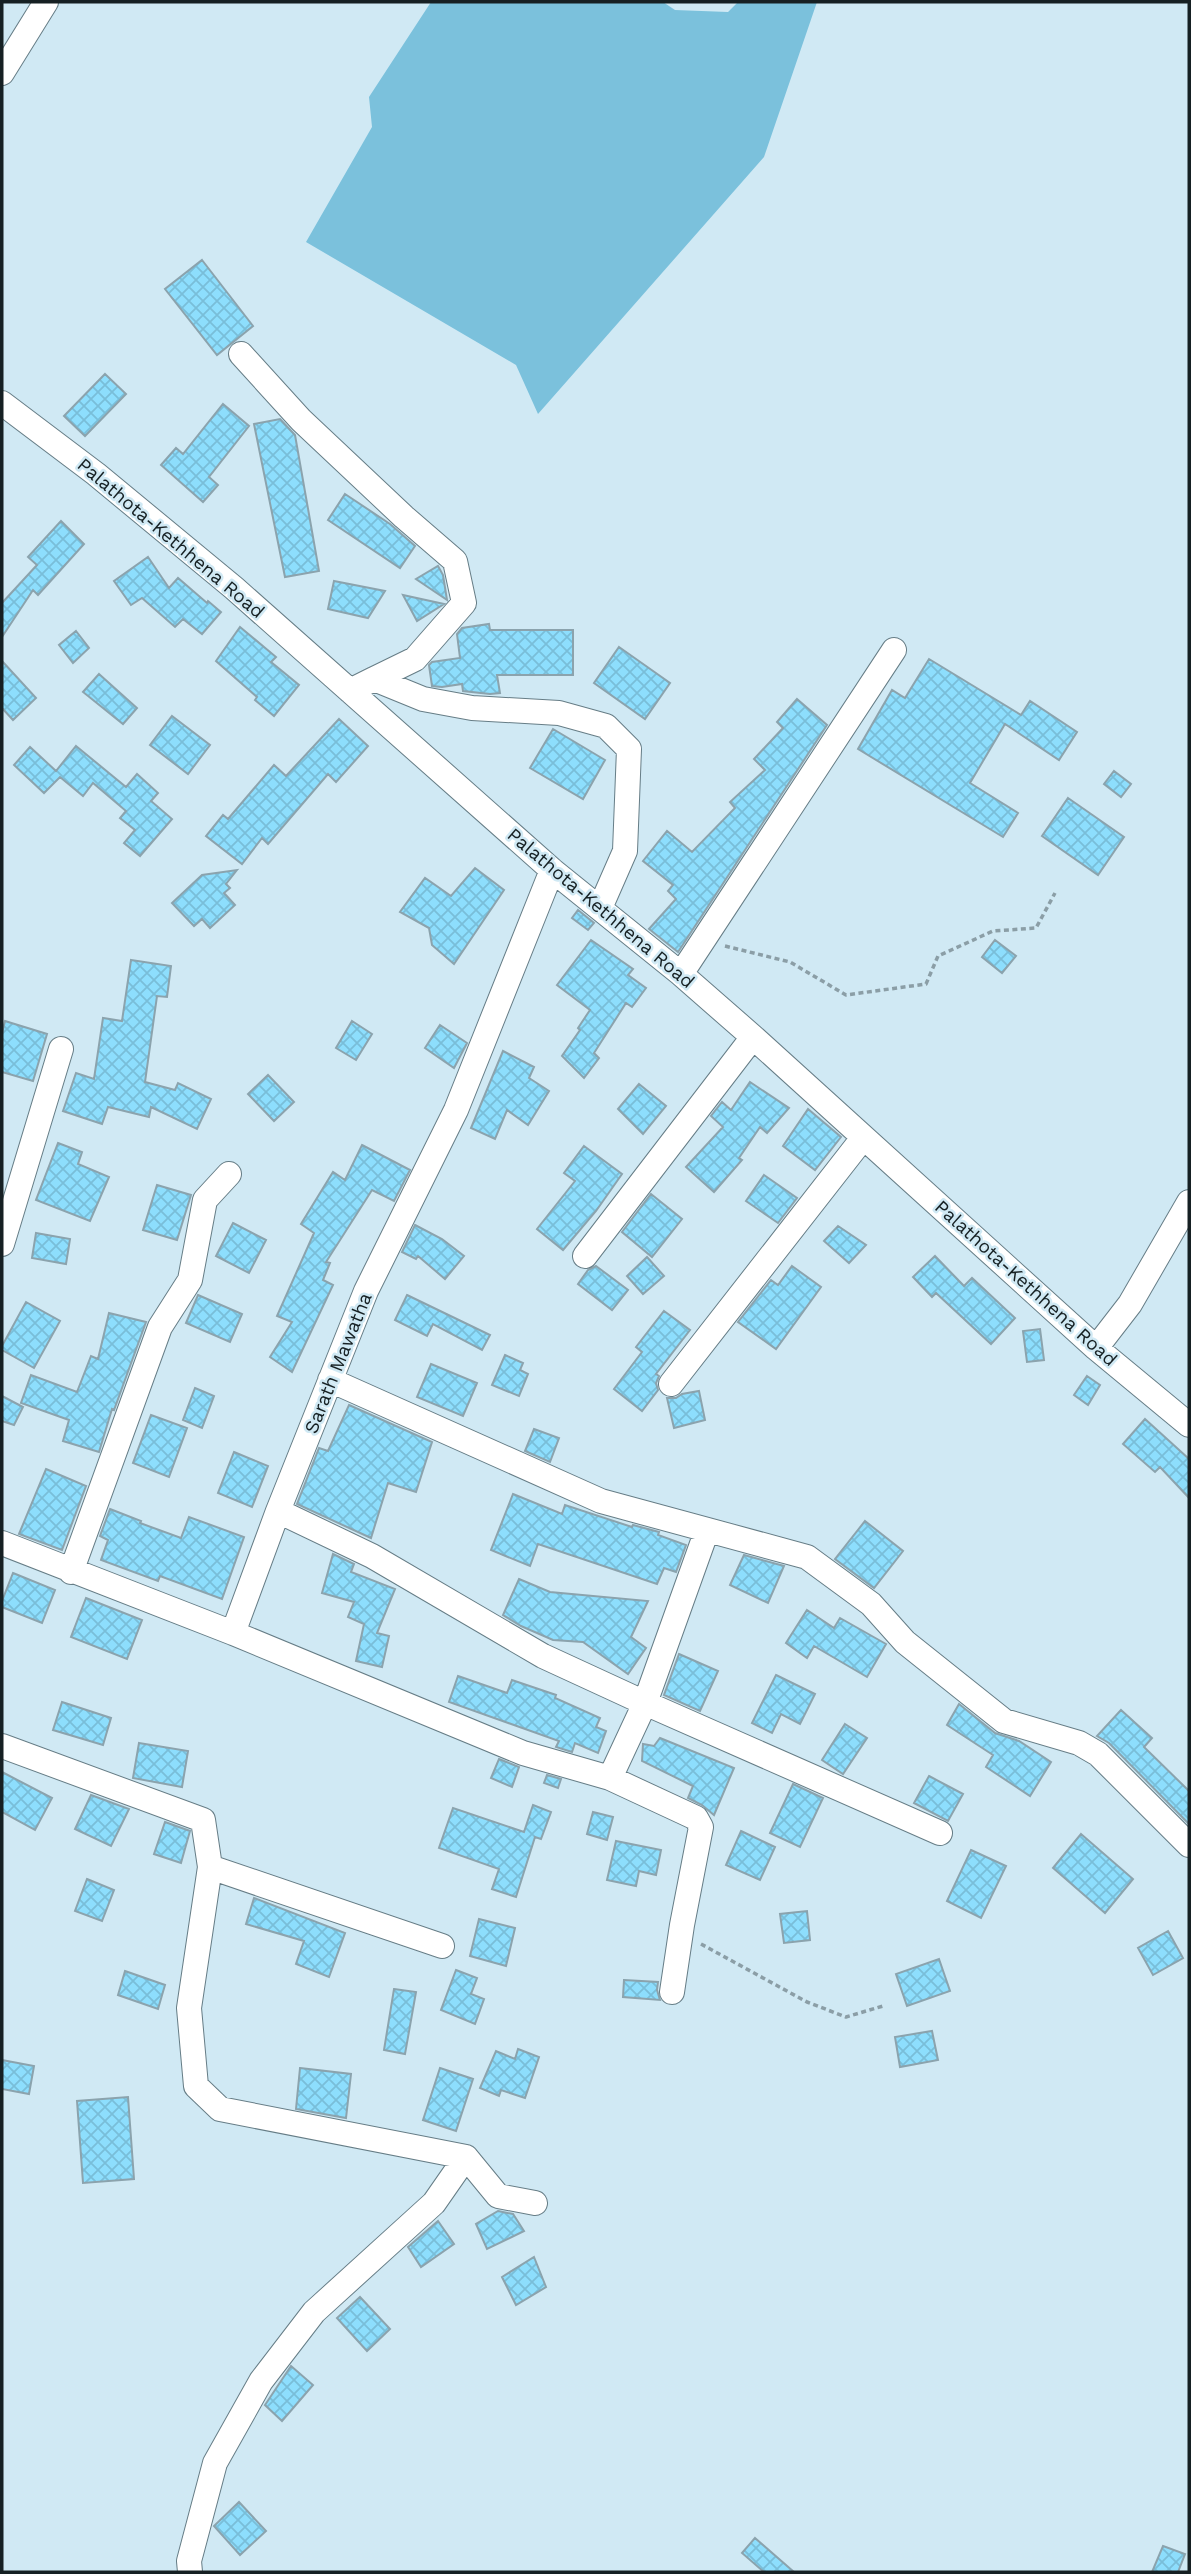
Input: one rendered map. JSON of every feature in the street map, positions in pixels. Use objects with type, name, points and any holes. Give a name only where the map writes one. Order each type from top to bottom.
[{"type":"street","points":[[2,73],[46,2]]},
{"type":"street","points":[[241,354],[301,420],[404,517],[456,561],[464,603],[415,659],[350,691]]},
{"type":"street","name":"Palathota-Kethhena Road","points":[[2,403],[96,474],[234,588],[552,870],[681,974],[753,1037],[1096,1348],[1189,1425]]},
{"type":"street","points":[[681,974],[894,650]]},
{"type":"street","points":[[374,679],[423,699],[472,708],[559,713],[606,726],[629,749],[625,851],[600,908]]},
{"type":"street","name":"Sarath Mawatha","points":[[233,1633],[278,1511],[366,1291],[456,1110],[552,870]]},
{"type":"street","points":[[586,1256],[753,1037]]},
{"type":"street","points":[[2,1244],[61,1048]]},
{"type":"street","points":[[671,1384],[863,1138]]},
{"type":"street","points":[[71,1572],[160,1327],[190,1280],[205,1200],[229,1174]]},
{"type":"street","points":[[1096,1348],[1130,1304],[1189,1202]]},
{"type":"street","points":[[330,1380],[600,1501],[807,1557],[871,1604],[905,1642],[1004,1721],[1079,1743],[1098,1754],[1189,1845]]},
{"type":"street","points":[[278,1511],[372,1556],[543,1656],[940,1833]]},
{"type":"street","points":[[610,1778],[645,1703],[707,1530]]},
{"type":"street","points":[[2,1544],[233,1633],[523,1753],[610,1778],[696,1818],[701,1827],[672,1992]]},
{"type":"street","points":[[2,1746],[203,1820],[210,1867],[189,2008],[196,2086],[220,2109],[466,2157],[498,2196],[535,2203]]},
{"type":"street","points":[[210,1867],[442,1946]]},
{"type":"street","points":[[190,2572],[188,2561],[215,2463],[261,2381],[314,2312],[434,2203],[466,2157]]},
{"type":"path","points":[[702,941],[790,961],[846,995],[926,984],[938,956],[993,931],[1036,928],[1055,893]]},
{"type":"path","points":[[682,1925],[703,1945],[807,2002],[846,2017],[883,2006]]},
{"type":"shaded area","points":[[431,2],[663,2],[675,10],[728,12],[738,2],[817,2],[764,157],[538,414],[516,365],[306,242],[372,127],[369,97]]},
{"type":"building","points":[[202,260],[253,326],[217,355],[165,289]]},
{"type":"building","points":[[105,374],[126,394],[85,436],[64,416]]},
{"type":"building","points":[[223,404],[249,426],[209,477],[218,485],[203,502],[161,465],[176,448],[183,454]]},
{"type":"building","points":[[280,419],[295,435],[319,571],[285,577],[254,424]]},
{"type":"building","points":[[345,494],[390,524],[415,546],[400,568],[328,520]]},
{"type":"building","points":[[61,521],[84,544],[38,595],[33,590],[2,637],[2,603],[37,565],[28,557]]},
{"type":"building","points":[[148,557],[169,588],[178,578],[221,612],[202,634],[183,619],[175,627],[142,598],[131,605],[114,581]]},
{"type":"building","points":[[438,566],[443,575],[447,600],[416,579]]},
{"type":"building","points":[[334,581],[385,591],[368,618],[328,609]]},
{"type":"building","points":[[403,595],[444,604],[417,621]]},
{"type":"building","points":[[489,624],[490,630],[573,630],[573,675],[497,675],[500,693],[490,694],[463,691],[462,684],[432,686],[429,665],[432,662],[460,658],[457,634],[462,628]]},
{"type":"building","points":[[240,627],[276,657],[271,662],[299,685],[274,716],[216,661]]},
{"type":"building","points":[[76,631],[89,648],[73,663],[59,645]]},
{"type":"building","points":[[619,647],[670,683],[645,719],[594,683]]},
{"type":"building","points":[[929,659],[1021,715],[1030,701],[1077,732],[1059,760],[1005,724],[970,783],[1018,813],[1003,837],[858,749],[892,690],[905,698]]},
{"type":"building","points":[[2,661],[36,698],[13,720],[2,708]]},
{"type":"building","points":[[99,674],[137,708],[123,724],[83,692]]},
{"type":"building","points":[[797,699],[827,725],[678,952],[649,929],[676,899],[668,891],[673,885],[643,861],[667,831],[692,852],[735,808],[730,802],[765,770],[754,759],[783,728],[777,722]]},
{"type":"building","points":[[172,716],[210,745],[188,774],[150,745]]},
{"type":"building","points":[[339,719],[368,746],[336,782],[328,774],[268,844],[262,838],[242,864],[206,836],[223,815],[228,819],[274,765],[286,776]]},
{"type":"building","points":[[553,729],[605,760],[583,799],[530,768]]},
{"type":"building","points":[[76,746],[126,787],[137,774],[158,793],[151,801],[172,819],[140,856],[124,843],[135,830],[120,818],[126,811],[93,783],[83,796],[60,777],[44,793],[14,765],[30,747],[56,771]]},
{"type":"building","points":[[1114,771],[1131,784],[1121,797],[1104,784]]},
{"type":"building","points":[[1068,798],[1124,837],[1098,875],[1042,836]]},
{"type":"building","points":[[475,868],[504,890],[454,964],[432,945],[429,928],[400,912],[425,878],[451,896]]},
{"type":"building","points":[[237,870],[226,884],[230,888],[224,893],[235,905],[210,928],[202,919],[194,926],[172,903],[202,875]]},
{"type":"building","points":[[578,910],[594,923],[588,930],[572,918]]},
{"type":"building","points":[[591,940],[633,969],[628,975],[646,988],[632,1007],[626,1003],[594,1053],[599,1058],[584,1078],[562,1056],[590,1010],[557,985]]},
{"type":"building","points":[[995,940],[1016,956],[1002,973],[982,957]]},
{"type":"building","points":[[131,960],[171,966],[167,997],[157,996],[145,1082],[175,1090],[178,1083],[211,1099],[197,1129],[151,1107],[149,1117],[108,1107],[102,1124],[63,1111],[76,1073],[94,1079],[103,1018],[122,1021]]},
{"type":"building","points":[[5,1021],[47,1034],[33,1081],[2,1072],[2,1033]]},
{"type":"building","points":[[352,1021],[372,1034],[356,1060],[336,1048]]},
{"type":"building","points":[[440,1025],[467,1043],[454,1068],[425,1048]]},
{"type":"building","points":[[503,1051],[534,1067],[529,1078],[549,1091],[528,1125],[507,1110],[495,1139],[471,1128]]},
{"type":"building","points":[[268,1075],[294,1102],[274,1121],[248,1094]]},
{"type":"building","points":[[750,1082],[789,1108],[767,1133],[760,1127],[739,1158],[742,1160],[714,1192],[686,1167],[723,1127],[711,1116],[722,1102],[731,1110]]},
{"type":"building","points":[[639,1084],[666,1106],[643,1134],[618,1109]]},
{"type":"building","points":[[808,1109],[841,1137],[815,1170],[783,1146]]},
{"type":"building","points":[[58,1143],[82,1152],[78,1164],[109,1177],[90,1221],[36,1200]]},
{"type":"building","points":[[362,1145],[410,1170],[394,1201],[372,1190],[326,1262],[330,1263],[323,1280],[333,1285],[292,1372],[270,1357],[292,1322],[277,1316],[314,1233],[301,1224],[333,1172],[345,1180]]},
{"type":"building","points":[[584,1146],[622,1174],[596,1211],[563,1250],[537,1229],[575,1181],[564,1173]]},
{"type":"building","points":[[764,1175],[797,1198],[778,1223],[746,1201]]},
{"type":"building","points":[[157,1185],[191,1195],[177,1240],[143,1230]]},
{"type":"building","points":[[651,1194],[682,1219],[652,1257],[622,1232]]},
{"type":"building","points":[[233,1223],[266,1240],[249,1273],[216,1256]]},
{"type":"building","points":[[415,1225],[442,1239],[464,1256],[445,1279],[418,1256],[416,1259],[402,1252]]},
{"type":"building","points":[[838,1226],[866,1245],[849,1263],[824,1241]]},
{"type":"building","points":[[36,1233],[70,1239],[66,1264],[32,1258]]},
{"type":"building","points":[[935,1256],[964,1286],[972,1278],[1015,1318],[991,1344],[936,1293],[932,1297],[913,1277]]},
{"type":"building","points":[[647,1257],[664,1276],[643,1294],[627,1276]]},
{"type":"building","points":[[596,1266],[628,1290],[612,1310],[578,1284],[588,1270]]},
{"type":"building","points":[[792,1266],[821,1287],[776,1349],[738,1322],[771,1280],[778,1285]]},
{"type":"building","points":[[198,1295],[242,1314],[230,1342],[186,1323]]},
{"type":"building","points":[[407,1295],[490,1335],[482,1350],[433,1324],[427,1336],[395,1320]]},
{"type":"building","points":[[26,1302],[60,1321],[34,1368],[2,1350]]},
{"type":"building","points":[[664,1311],[690,1330],[656,1374],[659,1376],[656,1383],[658,1390],[642,1411],[614,1389],[642,1352],[636,1347]]},
{"type":"building","points":[[109,1313],[146,1322],[114,1410],[112,1409],[99,1452],[63,1441],[69,1420],[21,1403],[31,1375],[77,1392],[91,1356],[98,1359]]},
{"type":"building","points":[[1040,1329],[1044,1360],[1027,1362],[1023,1331]]},
{"type":"building","points":[[505,1355],[523,1363],[520,1370],[528,1374],[519,1396],[492,1385]]},
{"type":"building","points":[[431,1364],[477,1383],[463,1416],[417,1397]]},
{"type":"building","points":[[1087,1376],[1100,1385],[1088,1405],[1074,1395]]},
{"type":"building","points":[[195,1388],[214,1396],[202,1428],[183,1420]]},
{"type":"building","points":[[699,1391],[705,1420],[674,1428],[667,1398]]},
{"type":"building","points":[[2,1396],[23,1407],[14,1425],[2,1421]]},
{"type":"building","points":[[349,1405],[432,1442],[416,1492],[388,1483],[371,1538],[297,1504],[319,1448],[328,1451]]},
{"type":"building","points":[[151,1415],[187,1428],[169,1477],[133,1463]]},
{"type":"building","points":[[1145,1419],[1189,1459],[1189,1498],[1160,1467],[1155,1472],[1123,1444]]},
{"type":"building","points":[[534,1429],[559,1438],[550,1462],[525,1451]]},
{"type":"building","points":[[234,1452],[268,1466],[252,1507],[218,1493]]},
{"type":"building","points":[[46,1469],[86,1486],[62,1550],[19,1534]]},
{"type":"building","points":[[513,1494],[562,1514],[565,1505],[632,1527],[633,1525],[659,1532],[658,1535],[686,1545],[676,1572],[664,1568],[657,1584],[538,1544],[530,1566],[491,1550]]},
{"type":"building","points":[[110,1509],[181,1538],[189,1517],[244,1537],[222,1599],[160,1576],[158,1581],[101,1560],[108,1540],[100,1536]]},
{"type":"building","points":[[865,1521],[903,1551],[874,1588],[835,1559]]},
{"type":"building","points":[[333,1554],[354,1564],[351,1572],[395,1589],[377,1633],[389,1636],[382,1667],[356,1661],[364,1624],[348,1617],[354,1602],[322,1593]]},
{"type":"building","points":[[744,1555],[784,1566],[768,1603],[730,1585]]},
{"type":"building","points":[[13,1573],[55,1590],[42,1623],[2,1607]]},
{"type":"building","points":[[519,1579],[550,1592],[648,1601],[631,1637],[646,1648],[628,1674],[583,1642],[553,1640],[503,1615]]},
{"type":"building","points":[[86,1598],[142,1620],[127,1659],[71,1637]]},
{"type":"building","points":[[807,1610],[834,1628],[840,1618],[886,1644],[867,1677],[814,1646],[807,1658],[786,1643]]},
{"type":"building","points":[[679,1654],[718,1671],[700,1711],[664,1695]]},
{"type":"building","points":[[776,1675],[815,1694],[800,1724],[781,1714],[772,1733],[752,1723]]},
{"type":"building","points":[[458,1676],[507,1693],[512,1680],[556,1695],[555,1698],[600,1718],[596,1727],[606,1731],[598,1753],[575,1743],[572,1752],[556,1747],[559,1741],[449,1702]]},
{"type":"building","points":[[62,1702],[111,1718],[103,1745],[53,1730]]},
{"type":"building","points":[[959,1704],[995,1733],[1019,1741],[1051,1762],[1030,1796],[986,1767],[993,1755],[947,1725]]},
{"type":"building","points":[[1121,1710],[1152,1738],[1144,1747],[1189,1791],[1189,1824],[1109,1743],[1097,1736]]},
{"type":"building","points":[[845,1724],[867,1738],[843,1774],[822,1760]]},
{"type":"building","points":[[660,1738],[734,1768],[714,1815],[688,1798],[693,1786],[642,1761],[643,1744],[654,1746]]},
{"type":"building","points":[[139,1743],[188,1751],[182,1787],[133,1778]]},
{"type":"building","points":[[499,1759],[519,1767],[512,1787],[491,1778]]},
{"type":"building","points":[[2,1772],[52,1798],[35,1830],[2,1812]]},
{"type":"building","points":[[547,1775],[561,1779],[558,1788],[544,1783]]},
{"type":"building","points":[[929,1776],[963,1794],[948,1821],[914,1803]]},
{"type":"building","points":[[793,1784],[823,1798],[800,1847],[770,1833]]},
{"type":"building","points":[[91,1795],[129,1809],[111,1846],[75,1829]]},
{"type":"building","points":[[533,1805],[551,1812],[541,1839],[535,1837],[516,1897],[492,1889],[499,1869],[439,1848],[453,1808],[524,1832]]},
{"type":"building","points":[[593,1812],[613,1817],[607,1840],[587,1834]]},
{"type":"building","points":[[165,1822],[190,1831],[181,1863],[154,1854]]},
{"type":"building","points":[[741,1831],[775,1847],[760,1880],[726,1865]]},
{"type":"building","points":[[1081,1834],[1133,1879],[1105,1913],[1053,1868]]},
{"type":"building","points":[[616,1841],[661,1850],[656,1875],[639,1871],[636,1886],[607,1880]]},
{"type":"building","points":[[971,1850],[1006,1866],[981,1918],[947,1901]]},
{"type":"building","points":[[87,1879],[114,1890],[102,1921],[75,1911]]},
{"type":"building","points":[[254,1898],[345,1933],[329,1977],[296,1964],[304,1941],[246,1924]]},
{"type":"building","points":[[807,1911],[810,1940],[784,1943],[780,1914]]},
{"type":"building","points":[[479,1919],[515,1928],[506,1966],[470,1956]]},
{"type":"building","points":[[1168,1931],[1183,1958],[1153,1975],[1138,1948]]},
{"type":"building","points":[[939,1959],[950,1991],[907,2006],[896,1974]]},
{"type":"building","points":[[456,1970],[477,1978],[471,1994],[484,1999],[475,2024],[441,2010]]},
{"type":"building","points":[[125,1971],[165,1985],[158,2009],[118,1995]]},
{"type":"building","points":[[624,1980],[658,1982],[660,2000],[623,1997]]},
{"type":"building","points":[[394,1989],[416,1992],[405,2054],[384,2050]]},
{"type":"building","points":[[932,2031],[938,2060],[900,2067],[895,2037]]},
{"type":"building","points":[[518,2049],[539,2057],[525,2098],[501,2090],[499,2096],[480,2088],[496,2051],[515,2059]]},
{"type":"building","points":[[2,2060],[34,2066],[29,2094],[2,2089]]},
{"type":"building","points":[[300,2068],[351,2074],[346,2118],[296,2109]]},
{"type":"building","points":[[440,2068],[473,2079],[456,2131],[423,2120]]},
{"type":"building","points":[[128,2097],[134,2179],[83,2183],[77,2101]]},
{"type":"building","points":[[498,2211],[513,2214],[524,2231],[487,2249],[476,2224]]},
{"type":"building","points":[[438,2221],[454,2244],[421,2267],[408,2247]]},
{"type":"building","points":[[534,2257],[546,2287],[516,2305],[502,2277]]},
{"type":"building","points":[[360,2297],[390,2329],[367,2351],[337,2318]]},
{"type":"building","points":[[291,2366],[313,2385],[282,2421],[265,2405]]},
{"type":"building","points":[[239,2502],[266,2531],[240,2555],[214,2526]]},
{"type":"building","points":[[755,2538],[794,2572],[764,2572],[742,2553]]},
{"type":"building","points":[[1163,2546],[1185,2554],[1178,2572],[1152,2572]]}]
